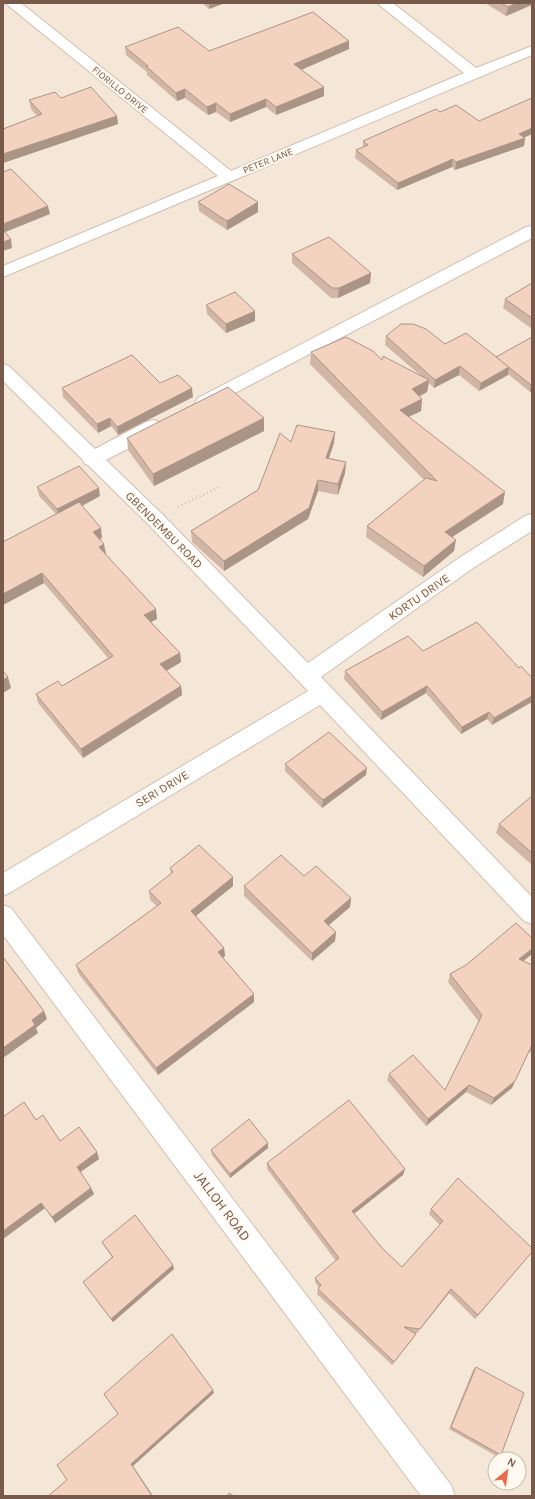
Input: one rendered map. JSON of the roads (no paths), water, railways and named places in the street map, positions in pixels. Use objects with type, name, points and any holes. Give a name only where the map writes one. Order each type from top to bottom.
[{"type":"street","name":"FIORILLO DRIVE","points":[[12,3],[229,177]]},
{"type":"street","points":[[384,3],[405,18],[474,74]]},
{"type":"street","name":"PETER LANE","points":[[3,272],[532,50]]},
{"type":"street","points":[[190,408],[532,231]]},
{"type":"street","name":"GBENDEMBU ROAD","points":[[3,370],[155,520],[307,675],[322,693],[532,913]]},
{"type":"street","points":[[92,459],[169,419]]},
{"type":"street","name":"KORTU DRIVE","points":[[307,675],[466,563],[532,521]]},
{"type":"street","name":"SERI DRIVE","points":[[3,885],[322,693]]},
{"type":"street","name":"JALLOH ROAD","points":[[3,916],[440,1496]]}]
